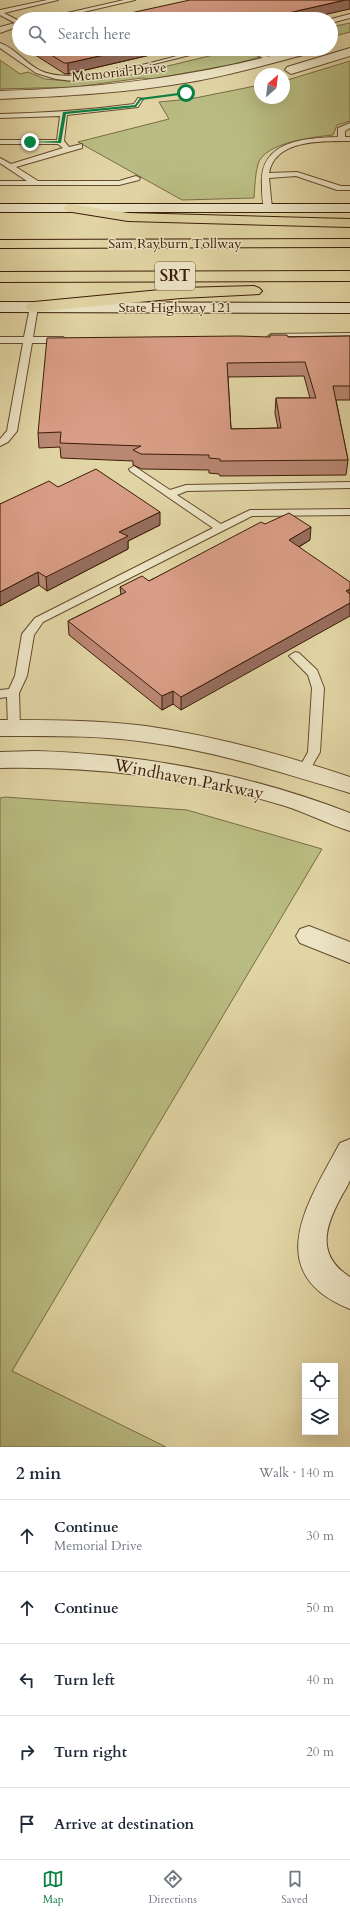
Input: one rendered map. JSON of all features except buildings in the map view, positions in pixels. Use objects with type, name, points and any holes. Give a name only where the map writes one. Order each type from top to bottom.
[{"type":"highway","points":[[70,208],[128,217],[350,223]]},
{"type":"highway","name":"Sam Rayburn Tollway","points":[[0,244],[350,243]]},
{"type":"highway","name":"Sam Rayburn Tollway","points":[[0,277],[350,276]]},
{"type":"highway","points":[[34,307],[181,293],[350,290]]},
{"type":"street","points":[[338,56],[350,52]]},
{"type":"street","name":"Memorial Drive","points":[[0,95],[76,92],[153,84],[230,71],[285,56]]},
{"type":"street","points":[[290,70],[337,56]]},
{"type":"street","name":"Memorial Drive","points":[[0,106],[85,104],[155,97]]},
{"type":"street","points":[[0,208],[350,208]]},
{"type":"street","name":"State Highway 121","points":[[0,307],[350,308]]},
{"type":"street","name":"Windhaven Parkway","points":[[7,728],[63,728],[146,734],[240,752],[350,785]]},
{"type":"street","name":"Windhaven Parkway","points":[[0,760],[29,759],[127,764],[212,780],[286,798],[350,822]]},
{"type":"street","points":[[286,798],[304,770]]},
{"type":"street","points":[[309,936],[350,953]]},
{"type":"street","points":[[350,1152],[314,1222],[310,1244],[314,1263],[326,1280],[350,1294]]},
{"type":"lane","points":[[0,12],[55,0]]},
{"type":"lane","points":[[76,12],[132,0]]},
{"type":"lane","points":[[0,12],[12,20]]},
{"type":"lane","points":[[338,19],[350,16]]},
{"type":"lane","points":[[0,31],[12,27]]},
{"type":"lane","points":[[0,45],[12,54]]},
{"type":"lane","points":[[15,56],[38,72],[56,77],[73,78],[98,76],[182,56]]},
{"type":"lane","points":[[263,56],[271,60]]},
{"type":"lane","points":[[0,116],[64,113],[136,106],[140,99]]},
{"type":"lane","points":[[60,142],[64,113]]},
{"type":"lane","points":[[342,139],[341,130],[350,125]]},
{"type":"lane","points":[[268,208],[265,176],[269,162],[279,152],[292,146],[311,141],[350,139]]},
{"type":"lane","points":[[0,142],[60,142],[68,149]]},
{"type":"lane","points":[[10,166],[79,146]]},
{"type":"lane","points":[[0,160],[36,183]]},
{"type":"lane","points":[[265,176],[297,174],[340,188],[350,188]]},
{"type":"lane","points":[[0,183],[119,183],[136,178]]},
{"type":"lane","points":[[0,443],[4,435],[12,431],[34,307]]},
{"type":"lane","points":[[264,337],[350,336]]},
{"type":"lane","points":[[0,340],[75,340]]},
{"type":"lane","points":[[134,469],[221,528]]},
{"type":"lane","points":[[169,494],[186,488],[350,485]]},
{"type":"lane","points":[[7,728],[13,693],[21,676],[28,634],[40,620],[250,513],[350,512]]},
{"type":"lane","points":[[294,656],[313,673],[318,688],[314,752],[304,770]]},
{"type":"lane","points":[[0,694],[13,693]]},
{"type":"green space","points":[[350,23],[350,32],[338,35],[338,26]]},
{"type":"green space","points":[[209,56],[264,56],[235,64],[152,79],[142,78],[75,87],[0,89],[0,60],[20,74],[28,72],[45,79],[83,81],[113,75],[118,78]]},
{"type":"green space","points":[[350,61],[350,121],[337,125],[333,135],[303,139],[270,150],[262,157],[258,164],[254,198],[182,200],[78,142],[169,119],[159,102],[190,99],[254,86],[254,104],[290,104],[290,79]]},
{"type":"green space","points":[[5,797],[187,810],[322,849],[12,1371],[166,1447],[0,1447],[0,798]]},
{"type":"route","points":[[30,142],[60,142],[64,113],[99,111],[136,106],[140,99],[186,93]]}]
